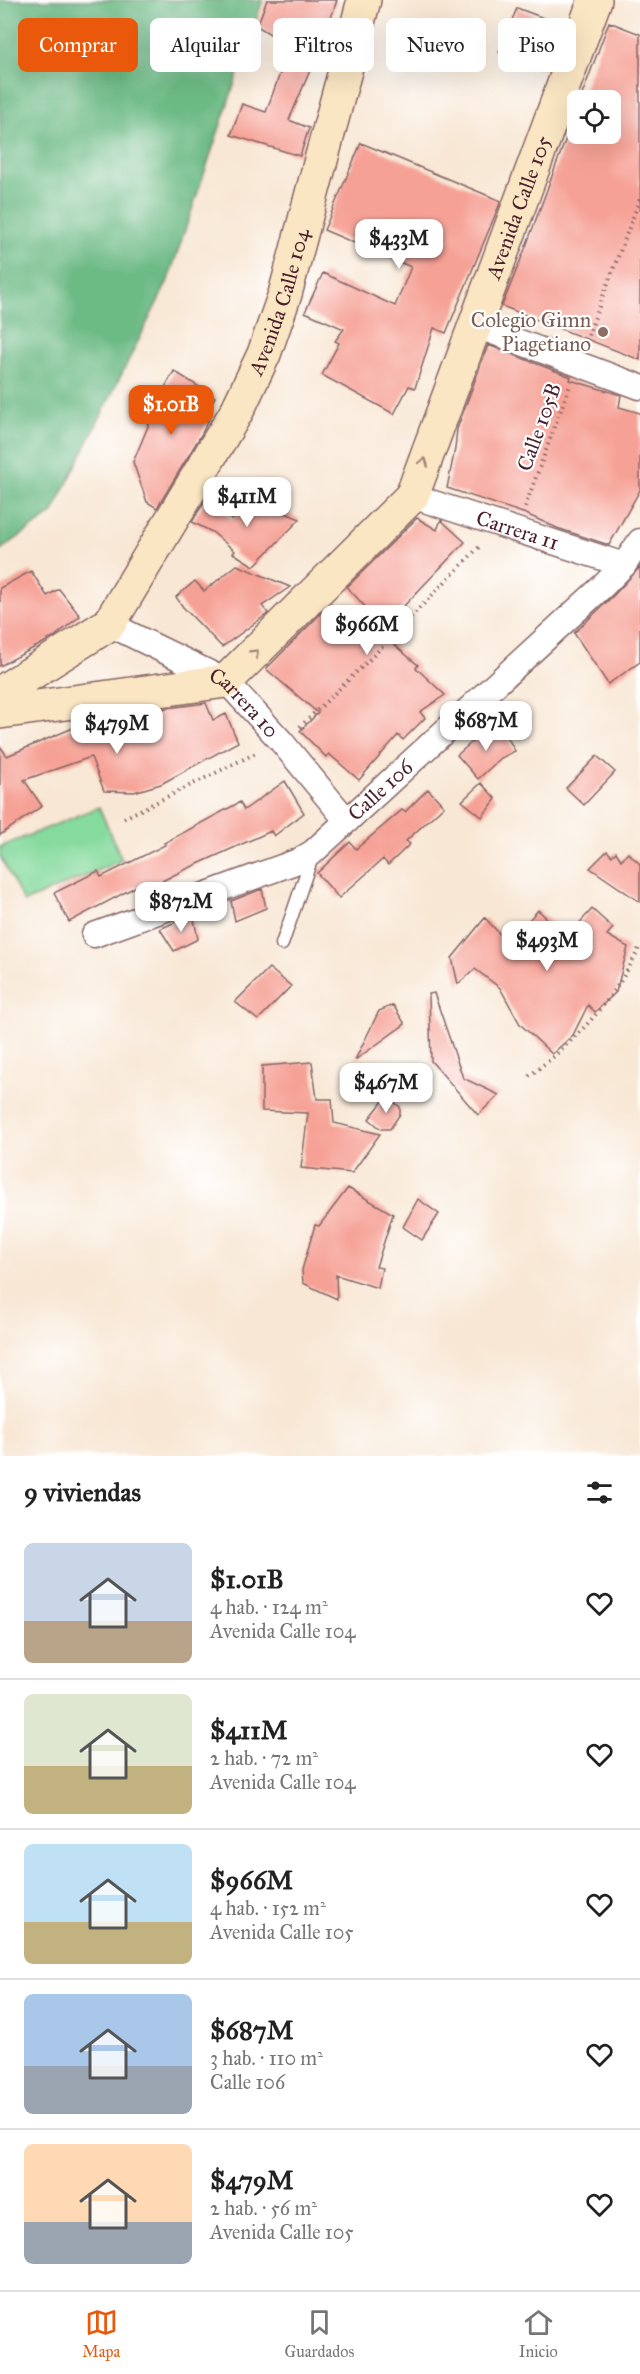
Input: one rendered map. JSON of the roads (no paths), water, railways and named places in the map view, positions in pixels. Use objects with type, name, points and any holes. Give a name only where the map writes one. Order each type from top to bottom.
[{"type":"main road","name":"Avenida Calle 104","points":[[0,693],[109,624],[237,411],[264,354],[285,294],[364,0]]},
{"type":"main road","name":"Avenida Calle 105","points":[[226,681],[412,496],[595,0]]},
{"type":"main road","points":[[0,712],[226,681]]},
{"type":"street","points":[[474,325],[640,387]]},
{"type":"street","name":"Carrera 11","points":[[412,496],[624,565]]},
{"type":"street","name":"Calle 106","points":[[94,935],[298,861],[313,852],[624,565],[640,542]]},
{"type":"street","name":"Carrera 10","points":[[109,624],[226,681],[281,741],[347,821]]},
{"type":"lane","points":[[282,944],[313,852]]},
{"type":"place","name":"Colegio Gimn Piagetiano","points":[[603,332]]}]
